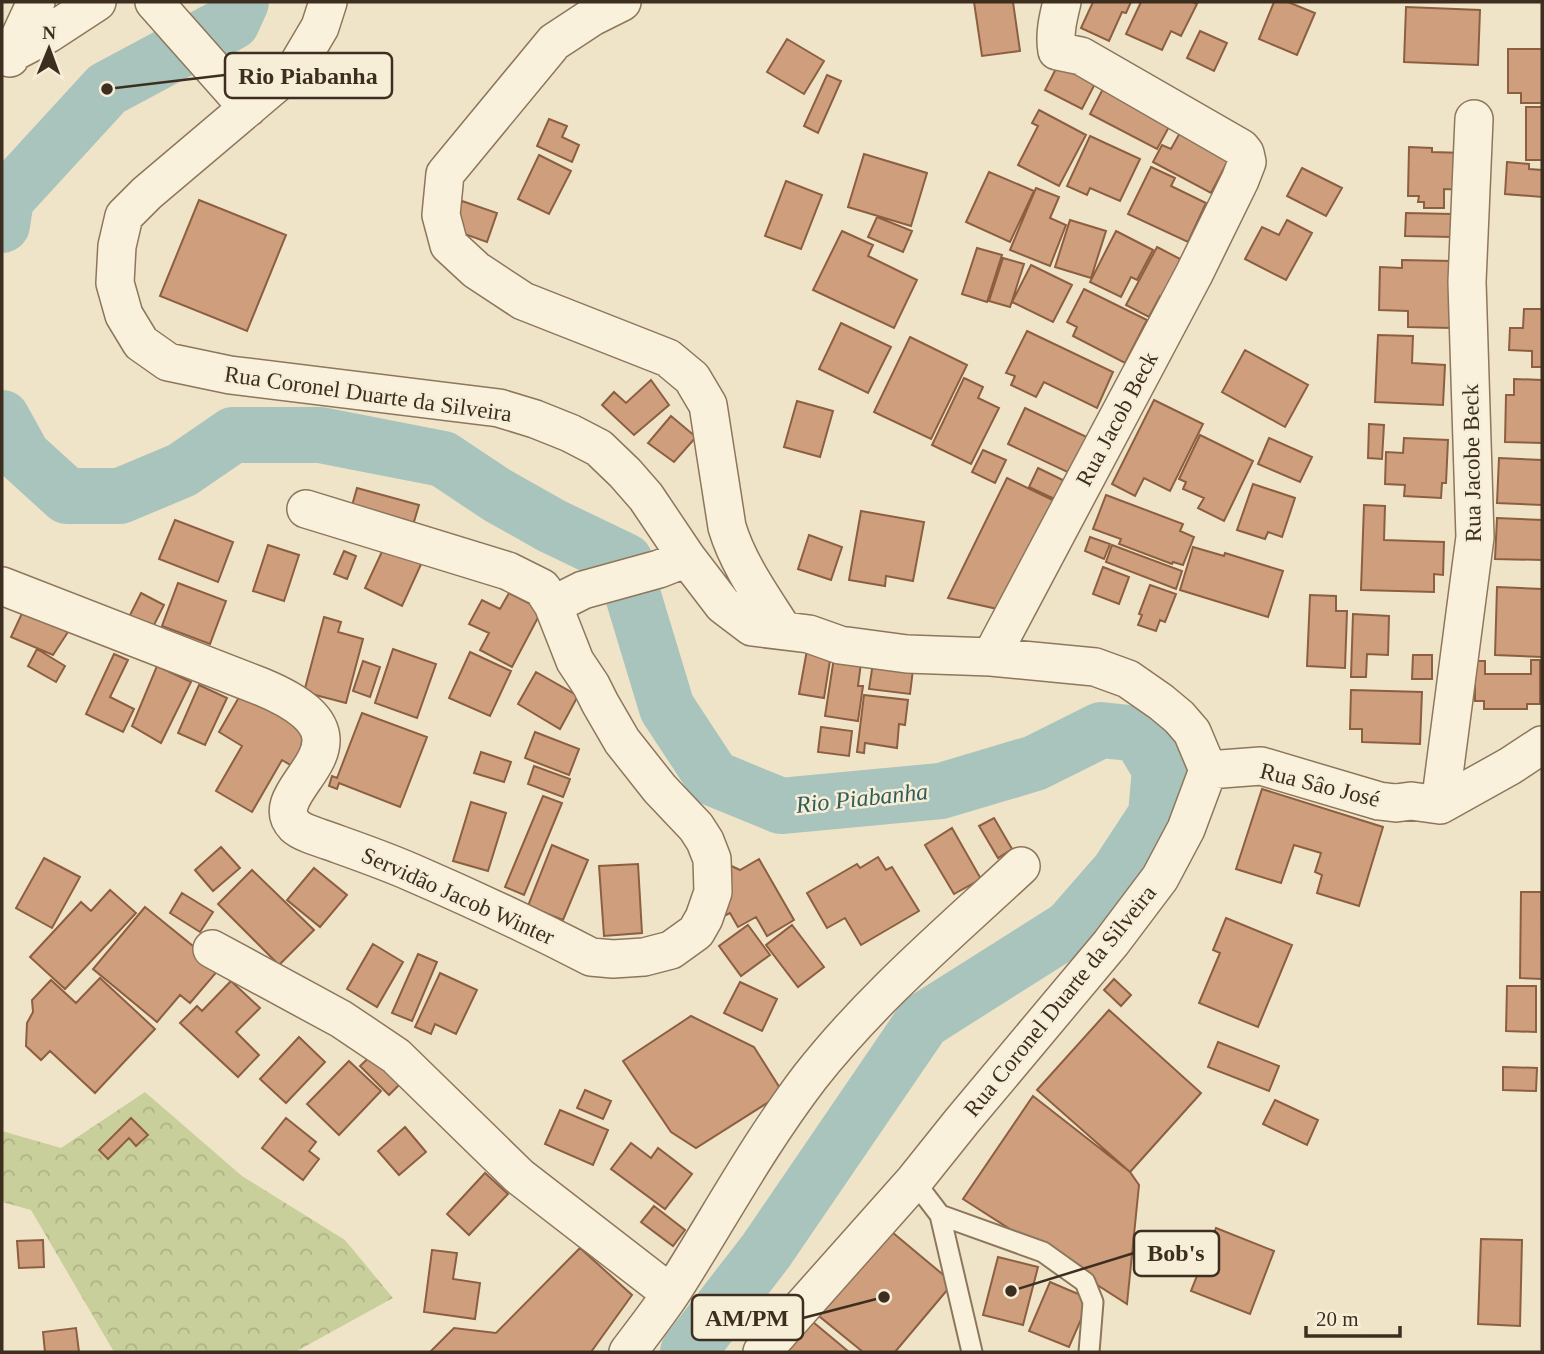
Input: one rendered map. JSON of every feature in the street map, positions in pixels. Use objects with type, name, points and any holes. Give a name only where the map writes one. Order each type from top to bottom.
[{"type":"street","points":[[7,64],[36,2]]},
{"type":"street","points":[[7,64],[97,2]]},
{"type":"street","name":"Rua Coronel Duarte da Silveira","points":[[328,2],[320,27],[297,66],[147,193],[124,216],[117,246],[115,283],[124,315],[141,343],[168,362],[200,369],[499,408],[570,433],[599,448],[625,472],[646,498],[673,564],[752,627],[809,634],[840,645],[906,654],[991,657],[1095,667],[1128,679],[1161,702],[1192,732],[1208,770],[1186,829],[1160,878],[1095,963],[914,1181],[762,1352]]},
{"type":"street","points":[[622,2],[592,17],[554,42],[445,174],[441,215],[449,245],[476,270],[523,301],[668,358],[692,377],[708,405],[727,527],[732,543],[743,567],[783,630]]},
{"type":"street","name":"Rua Jacob Beck","points":[[991,657],[1187,286],[1247,162],[1241,148],[1081,56],[1057,51],[1057,23],[1062,2]]},
{"type":"street","points":[[155,3],[248,108]]},
{"type":"street","name":"Rua Jacobe Beck","points":[[1440,805],[1475,537],[1467,282],[1474,119]]},
{"type":"street","points":[[306,509],[508,571],[568,597],[673,564]]},
{"type":"street","name":"Servidão Jacob Winter","points":[[2,586],[262,687],[300,706],[320,728],[322,747],[288,806],[295,826],[412,872],[591,957],[644,957],[671,950],[696,932],[713,892],[712,859],[696,827],[660,789],[622,741],[575,661],[568,597]]},
{"type":"street","points":[[1440,805],[1542,745]]},
{"type":"street","name":"Rua Sâo José","points":[[1208,770],[1261,766],[1379,801],[1440,805]]},
{"type":"street","points":[[628,1352],[670,1293],[780,1118],[841,1040],[873,1004],[1021,866]]},
{"type":"street","points":[[212,949],[341,1018],[396,1056],[519,1176],[670,1293]]},
{"type":"lane","points":[[914,1181],[940,1215],[972,1352]]},
{"type":"lane","points":[[940,1215],[1043,1252],[1085,1282],[1093,1302],[1088,1352]]},
{"type":"green space","points":[[145,1092],[242,1176],[345,1240],[393,1298],[295,1352],[114,1352],[31,1210],[2,1202],[2,1131],[61,1148]]},
{"type":"building","points":[[974,2],[1013,2],[1020,51],[982,56]]},
{"type":"building","points":[[1093,2],[1131,2],[1126,13],[1122,12],[1109,41],[1081,28]]},
{"type":"building","points":[[1141,2],[1197,4],[1181,36],[1171,31],[1162,50],[1126,34]]},
{"type":"building","points":[[1274,2],[1288,2],[1315,13],[1297,55],[1259,39]]},
{"type":"building","points":[[1406,7],[1480,10],[1478,65],[1404,62]]},
{"type":"building","points":[[1200,31],[1227,43],[1214,71],[1187,58]]},
{"type":"building","points":[[787,39],[824,61],[804,94],[767,72]]},
{"type":"building","points":[[1508,49],[1542,49],[1542,103],[1521,103],[1521,93],[1508,93]]},
{"type":"building","points":[[1062,57],[1099,76],[1082,109],[1045,90]]},
{"type":"building","points":[[827,75],[841,81],[818,133],[804,126]]},
{"type":"building","points":[[1108,79],[1176,114],[1157,149],[1090,114]]},
{"type":"building","points":[[1526,107],[1542,107],[1542,160],[1526,160]]},
{"type":"building","points":[[1039,110],[1086,135],[1059,186],[1018,165],[1038,126],[1032,123]]},
{"type":"building","points":[[549,119],[567,126],[562,137],[579,145],[572,162],[537,146]]},
{"type":"building","points":[[1182,129],[1231,155],[1211,193],[1153,162],[1162,145],[1171,149]]},
{"type":"building","points":[[1090,136],[1140,159],[1120,201],[1090,188],[1087,195],[1067,186]]},
{"type":"building","points":[[1409,147],[1432,148],[1432,152],[1465,153],[1464,190],[1444,189],[1444,208],[1424,208],[1424,202],[1418,202],[1419,196],[1408,196]]},
{"type":"building","points":[[864,154],[927,173],[911,226],[848,207]]},
{"type":"building","points":[[539,155],[571,171],[549,214],[518,199]]},
{"type":"building","points":[[1507,162],[1529,164],[1529,169],[1542,170],[1542,197],[1505,194]]},
{"type":"building","points":[[1151,167],[1175,178],[1171,186],[1206,203],[1188,242],[1128,214]]},
{"type":"building","points":[[1302,168],[1342,188],[1326,216],[1287,196]]},
{"type":"building","points":[[989,172],[1034,191],[1010,242],[966,222]]},
{"type":"building","points":[[786,181],[822,195],[801,249],[765,236]]},
{"type":"building","points":[[1036,188],[1059,197],[1050,218],[1066,225],[1050,266],[1010,250]]},
{"type":"building","points":[[199,200],[286,235],[247,331],[160,296]]},
{"type":"building","points":[[462,201],[497,213],[487,242],[453,230]]},
{"type":"building","points":[[1406,213],[1452,214],[1452,237],[1405,236]]},
{"type":"building","points":[[877,217],[912,231],[903,252],[868,237]]},
{"type":"building","points":[[1070,220],[1106,231],[1091,278],[1055,267]]},
{"type":"building","points":[[1287,220],[1312,233],[1286,280],[1245,259],[1262,227],[1279,235]]},
{"type":"building","points":[[842,231],[873,245],[868,256],[917,280],[894,328],[813,290]]},
{"type":"building","points":[[1116,231],[1153,250],[1137,280],[1131,277],[1121,297],[1090,282]]},
{"type":"building","points":[[1157,247],[1184,261],[1164,298],[1160,296],[1149,317],[1126,305]]},
{"type":"building","points":[[977,248],[1002,255],[987,302],[962,294]]},
{"type":"building","points":[[1003,258],[1024,264],[1010,307],[989,301]]},
{"type":"building","points":[[1402,260],[1452,261],[1451,328],[1408,327],[1408,311],[1379,310],[1380,267],[1402,268]]},
{"type":"building","points":[[1031,265],[1072,285],[1053,322],[1012,302]]},
{"type":"building","points":[[1084,289],[1147,320],[1125,363],[1073,336],[1077,327],[1067,322]]},
{"type":"building","points":[[1524,309],[1542,309],[1542,367],[1532,367],[1532,351],[1509,350],[1510,328],[1523,328]]},
{"type":"building","points":[[841,323],[891,347],[868,393],[819,369]]},
{"type":"building","points":[[1027,331],[1113,372],[1097,408],[1044,382],[1036,397],[1011,385],[1015,376],[1006,373]]},
{"type":"building","points":[[1378,335],[1413,336],[1412,363],[1445,365],[1443,405],[1375,402]]},
{"type":"building","points":[[910,337],[967,365],[931,439],[874,412]]},
{"type":"building","points":[[1245,350],[1308,385],[1285,427],[1222,392]]},
{"type":"building","points":[[964,378],[983,387],[978,398],[999,408],[971,464],[932,445]]},
{"type":"building","points":[[1514,379],[1542,380],[1542,443],[1505,442],[1506,395],[1514,395]]},
{"type":"building","points":[[651,380],[669,405],[634,435],[602,405],[614,392],[626,403]]},
{"type":"building","points":[[1154,400],[1203,424],[1170,491],[1144,478],[1135,496],[1112,484]]},
{"type":"building","points":[[797,401],[833,411],[820,457],[784,447]]},
{"type":"building","points":[[1025,408],[1093,440],[1076,476],[1008,444]]},
{"type":"building","points":[[671,416],[696,437],[674,462],[648,443]]},
{"type":"building","points":[[1369,424],[1384,425],[1382,459],[1368,458]]},
{"type":"building","points":[[1200,435],[1253,461],[1224,521],[1198,508],[1204,498],[1183,489],[1186,482],[1179,479]]},
{"type":"building","points":[[1269,438],[1312,457],[1300,482],[1258,464]]},
{"type":"building","points":[[1404,438],[1448,440],[1446,483],[1442,483],[1441,498],[1404,496],[1405,485],[1385,484],[1386,452],[1403,453]]},
{"type":"building","points":[[983,450],[1006,460],[995,483],[972,472]]},
{"type":"building","points":[[1499,458],[1542,460],[1542,505],[1497,503]]},
{"type":"building","points":[[1038,468],[1075,486],[1065,504],[1029,487]]},
{"type":"building","points":[[1007,478],[1063,505],[1011,612],[948,598]]},
{"type":"building","points":[[1253,484],[1295,498],[1282,537],[1268,532],[1265,539],[1237,530]]},
{"type":"building","points":[[357,488],[419,505],[413,525],[351,509]]},
{"type":"building","points":[[1106,495],[1183,524],[1180,531],[1194,537],[1183,565],[1172,564],[1119,544],[1121,539],[1093,529]]},
{"type":"building","points":[[1364,505],[1385,506],[1384,540],[1444,542],[1443,575],[1434,574],[1434,592],[1361,590]]},
{"type":"building","points":[[861,511],[924,522],[913,581],[886,576],[885,586],[849,580]]},
{"type":"building","points":[[1497,518],[1542,520],[1542,560],[1495,559]]},
{"type":"building","points":[[175,520],[233,542],[218,582],[159,559]]},
{"type":"building","points":[[809,535],[842,547],[831,580],[798,569]]},
{"type":"building","points":[[1090,537],[1110,544],[1104,559],[1085,551]]},
{"type":"building","points":[[386,543],[423,560],[402,606],[365,588]]},
{"type":"building","points":[[268,545],[299,555],[284,601],[253,591]]},
{"type":"building","points":[[1112,545],[1182,571],[1176,589],[1106,562]]},
{"type":"building","points":[[1193,547],[1224,556],[1225,553],[1283,571],[1268,617],[1180,590]]},
{"type":"building","points":[[344,551],[356,556],[347,579],[334,574]]},
{"type":"building","points":[[1103,567],[1129,577],[1119,604],[1093,594]]},
{"type":"building","points":[[178,583],[226,601],[210,644],[162,626]]},
{"type":"building","points":[[1150,585],[1176,594],[1165,622],[1160,620],[1156,631],[1138,625],[1142,615],[1139,614]]},
{"type":"building","points":[[1497,587],[1542,589],[1542,657],[1495,655]]},
{"type":"building","points":[[141,593],[164,605],[150,633],[127,621]]},
{"type":"building","points":[[509,593],[542,610],[512,667],[480,650],[489,633],[469,624],[482,600],[500,609]]},
{"type":"building","points":[[1310,595],[1336,596],[1336,611],[1347,611],[1345,668],[1307,666]]},
{"type":"building","points":[[24,609],[68,632],[53,655],[11,637]]},
{"type":"building","points":[[1353,614],[1389,616],[1388,655],[1367,654],[1366,677],[1351,677]]},
{"type":"building","points":[[324,617],[341,622],[338,632],[363,639],[346,703],[304,692]]},
{"type":"building","points":[[37,649],[65,666],[56,682],[28,666]]},
{"type":"building","points":[[393,649],[436,664],[417,718],[375,703]]},
{"type":"building","points":[[807,650],[831,654],[824,698],[799,694]]},
{"type":"building","points":[[835,651],[862,655],[858,686],[863,686],[858,721],[825,716]]},
{"type":"building","points":[[470,652],[511,671],[490,716],[449,698]]},
{"type":"building","points":[[114,654],[128,660],[110,697],[134,709],[123,732],[86,714]]},
{"type":"building","points":[[1413,655],[1432,655],[1432,679],[1412,679]]},
{"type":"building","points":[[874,656],[914,661],[910,694],[869,689]]},
{"type":"building","points":[[1531,660],[1540,660],[1540,704],[1527,704],[1527,709],[1484,709],[1484,701],[1475,701],[1475,685],[1467,685],[1467,661],[1485,661],[1485,674],[1531,674]]},
{"type":"building","points":[[363,661],[380,667],[370,697],[353,691]]},
{"type":"building","points":[[157,666],[191,682],[161,743],[132,726]]},
{"type":"building","points":[[536,672],[578,696],[560,729],[518,704]]},
{"type":"building","points":[[199,685],[227,698],[205,745],[178,733]]},
{"type":"building","points":[[1351,690],[1422,692],[1420,744],[1362,742],[1362,729],[1350,729]]},
{"type":"building","points":[[242,692],[304,720],[299,770],[282,760],[252,812],[216,791],[242,746],[219,732]]},
{"type":"building","points":[[864,695],[908,700],[905,725],[899,724],[897,748],[865,743],[864,753],[857,752]]},
{"type":"building","points":[[362,713],[427,737],[400,807],[339,783],[337,789],[329,786],[332,776],[337,778]]},
{"type":"building","points":[[821,727],[852,731],[849,756],[818,752]]},
{"type":"building","points":[[535,732],[579,749],[569,775],[525,758]]},
{"type":"building","points":[[481,752],[511,762],[504,782],[474,773]]},
{"type":"building","points":[[534,766],[570,779],[563,797],[528,784]]},
{"type":"building","points":[[1262,789],[1383,827],[1359,906],[1317,893],[1322,875],[1315,872],[1321,853],[1294,845],[1281,883],[1236,869]]},
{"type":"building","points":[[543,796],[562,803],[524,895],[505,887]]},
{"type":"building","points":[[471,802],[506,813],[488,871],[453,861]]},
{"type":"building","points":[[994,818],[1012,849],[998,858],[979,826]]},
{"type":"building","points":[[952,828],[981,879],[954,894],[925,845]]},
{"type":"building","points":[[552,845],[588,860],[563,920],[528,906]]},
{"type":"building","points":[[221,847],[240,868],[213,891],[195,870]]},
{"type":"building","points":[[878,857],[886,870],[892,867],[919,911],[861,945],[845,918],[827,928],[807,893],[857,864],[860,868]]},
{"type":"building","points":[[44,858],[80,877],[52,928],[16,908]]},
{"type":"building","points":[[759,859],[794,920],[767,936],[756,917],[738,927],[730,913],[724,916],[718,906],[725,863],[740,870]]},
{"type":"building","points":[[638,864],[642,933],[604,936],[599,866]]},
{"type":"building","points":[[314,868],[347,895],[320,927],[287,900]]},
{"type":"building","points":[[252,870],[314,930],[279,965],[218,904]]},
{"type":"building","points":[[110,890],[136,913],[65,989],[30,957],[81,902],[91,911]]},
{"type":"building","points":[[1521,892],[1541,892],[1542,979],[1520,978]]},
{"type":"building","points":[[182,893],[213,912],[200,932],[170,913]]},
{"type":"building","points":[[145,907],[220,968],[190,1003],[180,995],[157,1022],[93,969]]},
{"type":"building","points":[[1226,918],[1292,945],[1258,1027],[1199,1003],[1220,953],[1213,950]]},
{"type":"building","points":[[748,925],[770,955],[741,976],[719,946]]},
{"type":"building","points":[[792,925],[824,967],[798,987],[766,945]]},
{"type":"building","points":[[373,944],[403,962],[377,1007],[347,989]]},
{"type":"building","points":[[418,954],[437,962],[412,1021],[392,1013]]},
{"type":"building","points":[[440,973],[477,990],[456,1034],[435,1024],[431,1034],[415,1027]]},
{"type":"building","points":[[100,978],[155,1029],[95,1093],[50,1051],[41,1060],[26,1046],[27,1023],[33,1012],[32,1000],[51,980],[76,1003]]},
{"type":"building","points":[[1114,979],[1131,995],[1121,1006],[1104,990]]},
{"type":"building","points":[[231,981],[260,1008],[236,1032],[259,1055],[238,1077],[180,1023],[197,1006],[202,1011]]},
{"type":"building","points":[[740,982],[777,999],[762,1031],[724,1013]]},
{"type":"building","points":[[1507,986],[1536,986],[1536,1032],[1506,1031]]},
{"type":"building","points":[[1109,1010],[1201,1093],[1130,1172],[1037,1090]]},
{"type":"building","points":[[691,1016],[754,1047],[783,1093],[696,1148],[671,1132],[623,1061]]},
{"type":"building","points":[[299,1037],[325,1062],[286,1103],[260,1079]]},
{"type":"building","points":[[1218,1042],[1279,1066],[1269,1091],[1208,1067]]},
{"type":"building","points":[[376,1051],[405,1079],[389,1095],[360,1066]]},
{"type":"building","points":[[349,1061],[381,1091],[339,1135],[307,1104]]},
{"type":"building","points":[[1503,1067],[1537,1068],[1536,1091],[1503,1090]]},
{"type":"building","points":[[585,1090],[611,1101],[603,1119],[577,1108]]},
{"type":"building","points":[[1033,1096],[1130,1172],[1139,1185],[1127,1304],[963,1199]]},
{"type":"building","points":[[1275,1100],[1318,1120],[1307,1145],[1263,1124]]},
{"type":"building","points":[[560,1110],[608,1130],[593,1165],[545,1144]]},
{"type":"building","points":[[131,1118],[148,1135],[136,1146],[129,1138],[108,1159],[99,1150]]},
{"type":"building","points":[[286,1118],[316,1142],[309,1151],[319,1159],[303,1180],[262,1148]]},
{"type":"building","points":[[405,1127],[426,1152],[399,1175],[378,1151]]},
{"type":"building","points":[[631,1143],[651,1158],[658,1148],[692,1174],[665,1209],[611,1169]]},
{"type":"building","points":[[485,1173],[508,1194],[469,1235],[447,1214]]},
{"type":"building","points":[[654,1206],[685,1230],[673,1246],[641,1222]]},
{"type":"building","points":[[886,1227],[953,1283],[895,1352],[863,1352],[814,1312]]},
{"type":"building","points":[[1216,1228],[1274,1251],[1250,1314],[1191,1291]]},
{"type":"building","points":[[1481,1239],[1522,1240],[1520,1326],[1478,1324]]},
{"type":"building","points":[[43,1240],[44,1267],[19,1268],[17,1241]]},
{"type":"building","points":[[580,1248],[632,1295],[591,1352],[430,1352],[454,1328],[496,1333]]},
{"type":"building","points":[[432,1250],[457,1253],[453,1279],[480,1283],[475,1319],[424,1312]]},
{"type":"building","points":[[998,1257],[1038,1267],[1023,1325],[983,1315]]},
{"type":"building","points":[[1050,1282],[1090,1299],[1069,1347],[1029,1331]]},
{"type":"building","points":[[813,1322],[849,1352],[787,1352]]},
{"type":"building","points":[[76,1328],[79,1352],[45,1352],[43,1332]]},
{"type":"waterway","name":"Rio Piabanha","points":[[2,225],[6,199],[107,89],[232,22],[241,2]]},
{"type":"waterway","name":"Rio Piabanha","points":[[2,418],[23,456],[67,496],[120,496],[182,470],[233,435],[320,435],[443,459],[497,495],[552,526],[625,561],[667,708],[713,778],[781,806],[941,791],[1035,763],[1101,730],[1139,734],[1160,769],[1156,815],[1118,873],[1070,928],[923,1021],[766,1251],[688,1352]]},
{"type":"place","name":"Rio Piabanha","points":[[107,89]]},
{"type":"place","name":"Bob's","points":[[1011,1291]]},
{"type":"place","name":"AM/PM","points":[[884,1297]]}]
